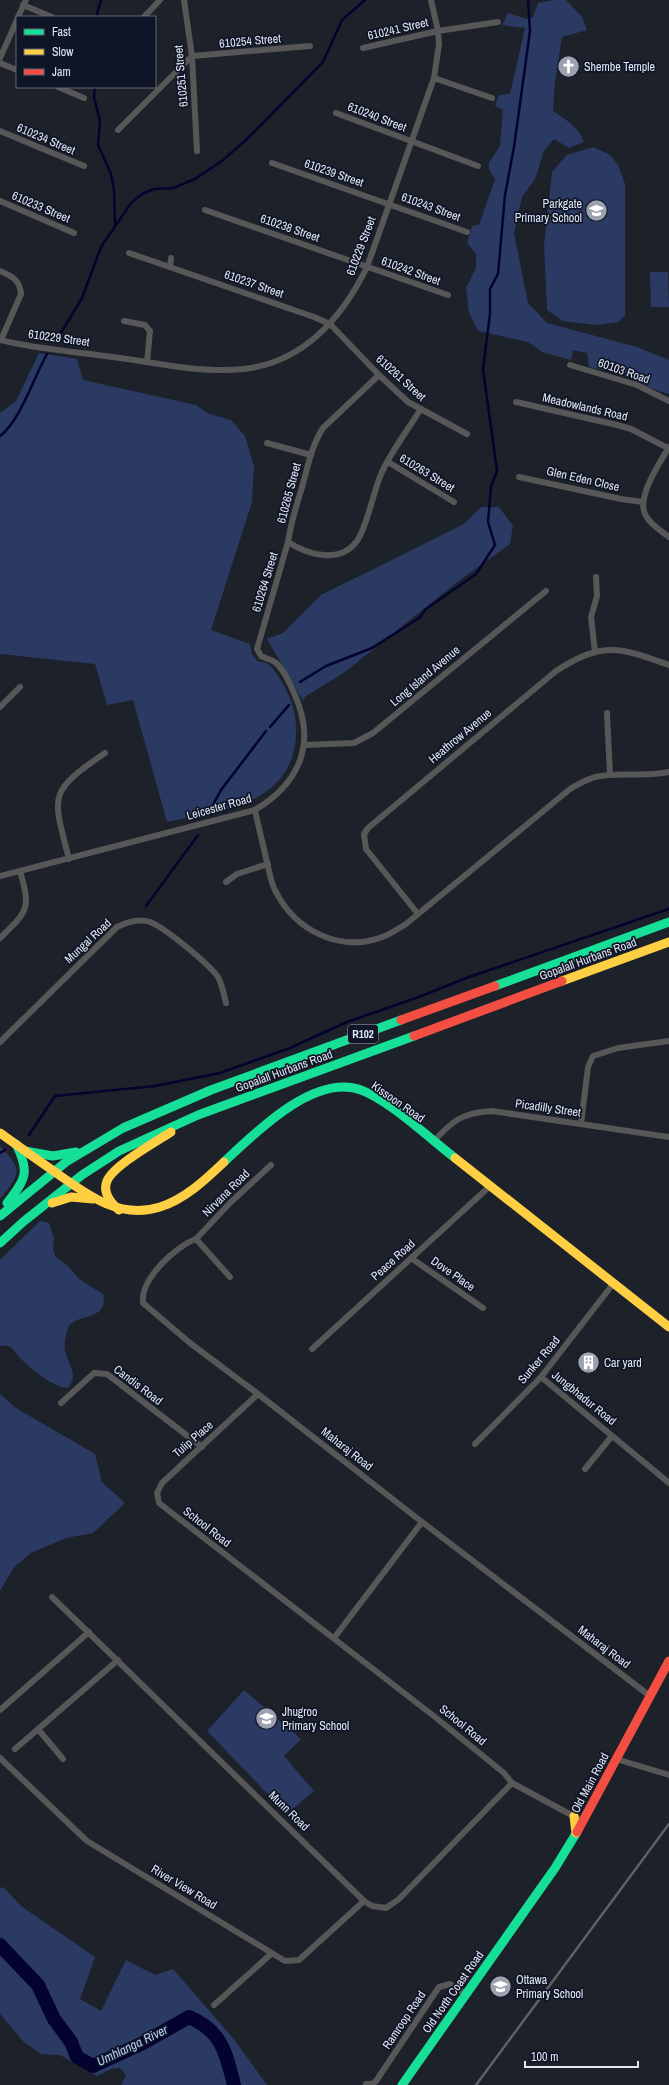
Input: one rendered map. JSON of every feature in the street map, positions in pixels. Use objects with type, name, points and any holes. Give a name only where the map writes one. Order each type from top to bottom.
[{"type":"main road","name":"Gopalall Hurbans Road","points":[[0,1216],[19,1198],[97,1142],[189,1098],[669,922]]},
{"type":"main road","name":"Gopalall Hurbans Road","points":[[0,1243],[23,1222],[71,1184],[119,1151],[198,1115],[669,942]]},
{"type":"main road","name":"Kissoon Road","points":[[0,1133],[93,1200],[119,1210],[132,1212],[157,1209],[179,1200],[198,1187],[268,1123],[303,1100],[324,1089],[340,1086],[354,1088],[372,1096],[433,1142],[669,1327]]},
{"type":"main road","points":[[119,1210],[107,1198],[106,1188],[109,1177],[130,1160],[198,1115]]},
{"type":"main road","points":[[26,1151],[60,1156],[71,1154],[97,1142]]},
{"type":"main road","points":[[0,1212],[23,1182],[26,1174],[25,1160],[16,1144]]},
{"type":"main road","points":[[45,1205],[72,1197],[93,1200]]},
{"type":"main road","name":"Old Main Road","points":[[525,1912],[583,1821],[669,1661]]},
{"type":"main road","points":[[574,1816],[576,1833]]},
{"type":"main road","name":"Old North Coast Road","points":[[402,2085],[525,1912]]},
{"type":"street","points":[[145,16],[160,0]]},
{"type":"street","name":"610251 Street","points":[[184,0],[192,56],[197,151]]},
{"type":"street","name":"610229 Street","points":[[0,340],[200,369],[229,370],[251,368],[271,363],[294,353],[322,333],[353,294],[367,267],[388,204],[434,78],[438,50],[438,31],[431,0]]},
{"type":"street","points":[[19,16],[25,3],[50,16]]},
{"type":"street","points":[[0,58],[16,22]]},
{"type":"street","name":"610241 Street","points":[[363,48],[438,31],[498,22]]},
{"type":"street","name":"610254 Street","points":[[192,56],[310,46]]},
{"type":"street","points":[[118,130],[192,56]]},
{"type":"street","points":[[0,64],[16,70]]},
{"type":"street","points":[[434,78],[492,98]]},
{"type":"street","points":[[60,88],[84,98]]},
{"type":"street","name":"610240 Street","points":[[336,113],[478,166]]},
{"type":"street","name":"610234 Street","points":[[0,131],[84,166]]},
{"type":"street","name":"610239 Street","points":[[272,163],[388,204]]},
{"type":"street","name":"610233 Street","points":[[0,201],[74,233]]},
{"type":"street","name":"610243 Street","points":[[388,204],[467,232]]},
{"type":"street","name":"610238 Street","points":[[205,210],[367,267]]},
{"type":"street","name":"610237 Street","points":[[129,253],[314,316],[330,324]]},
{"type":"street","points":[[170,267],[171,258]]},
{"type":"street","name":"610242 Street","points":[[367,267],[448,296]]},
{"type":"street","points":[[0,271],[16,279],[20,286],[21,294],[0,340]]},
{"type":"street","points":[[124,321],[145,325],[150,331],[147,362]]},
{"type":"street","name":"610261 Street","points":[[330,324],[379,375],[408,402],[420,410],[467,434]]},
{"type":"street","name":"60103 Road","points":[[570,365],[637,385],[669,401]]},
{"type":"street","name":"610265 Street","points":[[379,375],[323,428],[310,455],[290,528],[288,542],[325,556],[332,556],[351,547],[361,533],[377,483],[420,410]]},
{"type":"street","name":"Meadowlands Road","points":[[516,402],[631,429],[669,447]]},
{"type":"street","points":[[267,443],[310,455]]},
{"type":"street","points":[[669,447],[646,489],[643,502],[645,516],[651,523],[669,537]]},
{"type":"street","name":"610263 Street","points":[[388,462],[454,502]]},
{"type":"street","name":"Glen Eden Close","points":[[519,477],[621,499],[643,502]]},
{"type":"street","name":"610264 Street","points":[[262,628],[288,542]]},
{"type":"street","points":[[595,652],[591,617],[597,596],[596,578]]},
{"type":"street","name":"Long Island Avenue","points":[[304,745],[354,743],[373,733],[546,591]]},
{"type":"street","name":"Leicester Road","points":[[0,876],[255,810],[270,801],[282,791],[295,771],[304,745],[305,732],[303,712],[293,690],[277,664],[261,656],[258,652],[262,628]]},
{"type":"street","name":"Heathrow Avenue","points":[[418,914],[366,849],[364,834],[368,828],[556,671],[577,658],[595,652],[624,650],[669,665]]},
{"type":"street","points":[[0,707],[20,687]]},
{"type":"street","points":[[607,713],[610,775]]},
{"type":"street","points":[[69,858],[58,816],[57,804],[59,793],[64,784],[105,753]]},
{"type":"street","points":[[255,810],[274,889],[284,907],[293,918],[308,930],[325,938],[343,942],[364,941],[385,936],[418,914],[570,789],[595,777],[610,775],[643,775],[669,772]]},
{"type":"street","points":[[226,882],[237,874],[268,864]]},
{"type":"street","points":[[0,938],[22,916],[27,907],[27,897],[20,870]]},
{"type":"street","name":"Mungal Road","points":[[0,1042],[117,927],[128,922],[144,921],[161,928],[206,964],[218,977],[226,1003]]},
{"type":"street","points":[[581,1124],[588,1067],[593,1056],[618,1048],[669,1041]]},
{"type":"street","name":"Picadilly Street","points":[[433,1142],[451,1123],[462,1116],[475,1112],[492,1111],[669,1137]]},
{"type":"street","name":"Nirvana Road","points":[[196,1239],[230,1202],[271,1165]]},
{"type":"street","name":"Peace Road","points":[[312,1348],[489,1187]]},
{"type":"street","points":[[196,1239],[230,1277]]},
{"type":"street","name":"Maharaj Road","points":[[196,1239],[177,1249],[159,1267],[145,1286],[142,1296],[143,1303],[190,1343],[650,1696]]},
{"type":"street","name":"Dove Place","points":[[411,1258],[483,1308]]},
{"type":"street","name":"Sunker Road","points":[[475,1444],[541,1377],[613,1284]]},
{"type":"street","name":"Candis Road","points":[[61,1403],[94,1373],[107,1374],[202,1447]]},
{"type":"street","name":"Jungbhadur Road","points":[[541,1377],[669,1483]]},
{"type":"street","name":"Tulip Place","points":[[162,1506],[157,1500],[158,1489],[172,1472],[202,1447],[258,1394]]},
{"type":"street","name":"Jungbhadur Road","points":[[585,1469],[612,1436]]},
{"type":"street","name":"School Road","points":[[162,1506],[441,1721],[504,1773],[512,1783],[583,1821]]},
{"type":"street","points":[[334,1638],[422,1522]]},
{"type":"street","name":"Munn Road","points":[[52,1597],[364,1901],[372,1906],[380,1908],[392,1906],[512,1783]]},
{"type":"street","points":[[0,1710],[89,1632]]},
{"type":"street","points":[[15,1749],[118,1660]]},
{"type":"street","points":[[38,1729],[63,1759]]},
{"type":"street","name":"River View Road","points":[[0,1758],[87,1841],[284,1961],[299,1960],[364,1901]]},
{"type":"street","points":[[616,1759],[669,1775]]},
{"type":"street","points":[[214,2005],[271,1954]]},
{"type":"street","name":"Ramroop Road","points":[[366,2084],[372,2084],[376,2081],[439,1987],[450,1984],[466,1994]]},
{"type":"shaded area","points":[[554,0],[566,0],[582,17],[587,30],[562,37],[555,82],[553,111],[575,128],[584,142],[569,148],[554,139],[544,151],[535,179],[522,197],[514,233],[528,303],[547,323],[637,347],[669,360],[669,394],[653,389],[626,375],[589,367],[587,353],[573,350],[571,360],[542,352],[528,342],[478,331],[469,313],[466,288],[476,268],[476,254],[467,243],[472,226],[479,225],[495,179],[489,169],[489,163],[500,146],[503,110],[495,106],[499,95],[510,94],[525,28],[502,25],[508,13],[527,19],[533,17],[538,3]]},
{"type":"shaded area","points":[[593,147],[610,155],[618,165],[625,184],[625,316],[618,322],[596,325],[563,321],[547,310],[544,245],[552,172],[567,155]]},
{"type":"shaded area","points":[[650,272],[668,272],[669,307],[651,307]]},
{"type":"shaded area","points":[[39,353],[77,359],[83,380],[196,405],[207,413],[231,420],[245,436],[254,466],[252,502],[211,630],[250,644],[252,654],[257,661],[270,665],[277,674],[293,707],[296,721],[296,734],[293,754],[285,772],[273,786],[258,797],[223,810],[167,822],[133,700],[107,705],[95,664],[0,654],[0,413],[16,401]]},
{"type":"shaded area","points":[[481,507],[499,507],[513,526],[510,544],[456,583],[345,672],[306,696],[303,701],[267,639],[283,633],[321,595],[464,524]]},
{"type":"shaded area","points":[[0,1146],[13,1161],[16,1167],[16,1172],[12,1184],[0,1199]]},
{"type":"shaded area","points":[[40,1221],[49,1223],[54,1239],[53,1250],[56,1257],[68,1266],[79,1279],[103,1294],[104,1303],[97,1313],[77,1320],[68,1328],[65,1339],[65,1350],[73,1377],[68,1388],[56,1385],[42,1377],[29,1367],[12,1348],[0,1346],[0,1260]]},
{"type":"shaded area","points":[[0,1394],[16,1408],[95,1454],[102,1482],[125,1503],[93,1533],[66,1538],[31,1553],[14,1567],[0,1591]]},
{"type":"shaded area","points":[[244,1690],[301,1739],[284,1756],[314,1791],[287,1814],[207,1731]]},
{"type":"shaded area","points":[[3,1887],[21,1906],[95,1957],[80,1999],[101,2011],[126,1960],[155,1975],[173,1969],[233,2038],[267,2085],[121,2085],[126,2076],[120,2068],[111,2069],[97,2076],[60,2055],[41,2054],[24,2042],[0,2014],[0,1888]]},
{"type":"waterway","points":[[96,16],[101,0]]},
{"type":"waterway","points":[[56,341],[82,298],[101,247],[131,203],[142,194],[154,189],[173,188],[195,179],[223,160],[247,139],[323,62],[342,20],[365,0]]},
{"type":"waterway","points":[[300,682],[326,666],[372,648],[419,618],[426,609],[476,574],[495,545],[488,522],[491,487],[497,471],[483,369],[490,314],[490,289],[498,274],[505,195],[514,147],[530,31],[528,0]]},
{"type":"waterway","points":[[95,88],[94,97],[100,121],[98,145],[111,174],[114,190],[115,224]]},
{"type":"waterway","points":[[0,436],[14,420],[20,410],[47,354]]},
{"type":"waterway","points":[[270,727],[289,705]]},
{"type":"waterway","points":[[208,814],[221,790],[266,731]]},
{"type":"waterway","points":[[146,906],[198,835]]},
{"type":"waterway","points":[[29,1135],[55,1096],[155,1086],[220,1073],[290,1048],[347,1022],[416,998],[469,977],[669,909]]},
{"type":"waterway","points":[[0,1153],[5,1150]]},
{"type":"waterway","name":"Umhlanga River","points":[[0,1945],[38,1985],[54,2019],[71,2042],[77,2057],[93,2066],[143,2043],[189,2017],[209,2029],[216,2036],[225,2053],[234,2085]]},
{"type":"railway","points":[[476,2085],[669,1824]]},
{"type":"traffic: fast","points":[[495,986],[669,922]]},
{"type":"traffic: fast","points":[[0,1216],[66,1162],[123,1128],[211,1090],[401,1020]]},
{"type":"traffic: fast","points":[[0,1243],[23,1222],[82,1175],[119,1151],[198,1115],[414,1036]]},
{"type":"traffic: fast","points":[[224,1162],[252,1136],[286,1109],[305,1098],[324,1090],[343,1087],[361,1090],[384,1102],[455,1158]]},
{"type":"traffic: fast","points":[[7,1203],[18,1188],[24,1175],[23,1162],[16,1144]]},
{"type":"traffic: fast","points":[[25,1151],[53,1156],[76,1152]]},
{"type":"traffic: fast","points":[[402,2085],[555,1868],[577,1832]]},
{"type":"traffic: slow","points":[[562,981],[669,942]]},
{"type":"traffic: slow","points":[[119,1210],[110,1201],[106,1194],[107,1181],[111,1175],[126,1161],[171,1132]]},
{"type":"traffic: slow","points":[[0,1133],[79,1189],[104,1203],[131,1210],[145,1210],[169,1204],[202,1182],[224,1162]]},
{"type":"traffic: slow","points":[[455,1158],[669,1327]]},
{"type":"traffic: slow","points":[[52,1203],[71,1197],[93,1199]]},
{"type":"traffic: slow","points":[[574,1816],[576,1833]]},
{"type":"traffic: jam","points":[[414,1036],[562,981]]},
{"type":"traffic: jam","points":[[401,1020],[495,986]]},
{"type":"traffic: jam","points":[[577,1832],[669,1661]]},
{"type":"place","name":"Shembe Temple","points":[[569,67]]},
{"type":"place","name":"Parkgate Primary School","points":[[597,211]]},
{"type":"place","name":"Car yard","points":[[589,1363]]},
{"type":"place","name":"Jhugroo Primary School","points":[[267,1719]]},
{"type":"place","name":"Ottawa Primary School","points":[[501,1987]]}]
